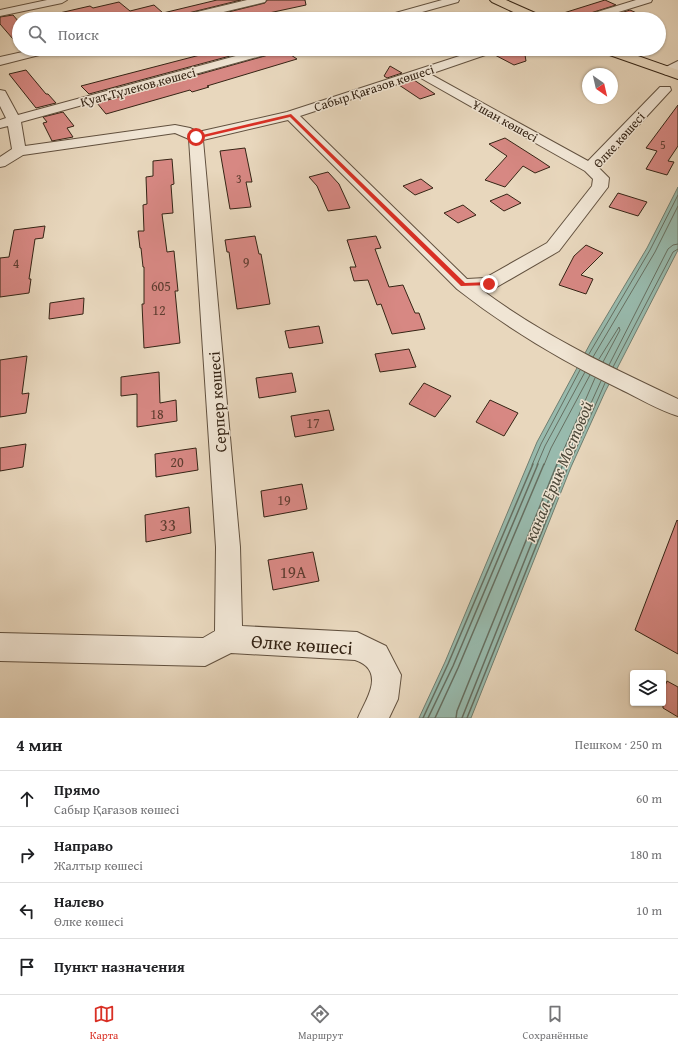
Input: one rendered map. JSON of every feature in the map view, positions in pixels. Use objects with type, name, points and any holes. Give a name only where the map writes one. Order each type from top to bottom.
[{"type":"main road","points":[[496,0],[523,12]]},
{"type":"main road","points":[[629,56],[675,70]]},
{"type":"street","points":[[0,13],[62,0]]},
{"type":"street","points":[[210,12],[261,0]]},
{"type":"street","points":[[410,12],[454,0]]},
{"type":"street","points":[[608,12],[647,0]]},
{"type":"street","points":[[0,61],[21,56]]},
{"type":"street","name":"Қуат Түлеков көшесі","points":[[0,124],[249,56]]},
{"type":"street","name":"Сабыр Қағазов көшесі","points":[[196,137],[291,115],[472,56]]},
{"type":"street","name":"Ұшан көшесі","points":[[420,73],[590,168]]},
{"type":"street","name":"Өлке көшесі","points":[[463,285],[489,284],[553,247],[600,187],[601,178],[590,168],[665,90]]},
{"type":"street","points":[[0,94],[14,120],[19,151]]},
{"type":"street","points":[[291,115],[463,285],[488,305],[570,355],[678,408]]},
{"type":"street","points":[[1,167],[19,151],[175,129],[185,131],[196,137]]},
{"type":"street","name":"Серпер көшесі","points":[[196,137],[228,547],[229,639]]},
{"type":"street","points":[[0,647],[204,652],[229,639]]},
{"type":"street","name":"Өлке көшесі","points":[[229,639],[357,646],[376,656],[387,675],[383,699],[372,718]]},
{"type":"water","name":"канал Ерик Мостовой","points":[[678,187],[678,250],[605,392],[571,467],[471,718],[419,718],[445,662],[537,442],[591,342],[647,248]]},
{"type":"building","points":[[217,0],[241,0],[192,12],[167,12]]},
{"type":"building","points":[[267,0],[305,0],[306,5],[274,12],[228,12],[265,3]]},
{"type":"building","points":[[605,0],[616,5],[594,12],[567,12]]},
{"type":"building","points":[[119,2],[130,11],[154,5],[162,12],[64,12],[90,6],[93,8]]},
{"type":"building","points":[[630,10],[634,12],[624,12]]},
{"type":"building","points":[[12,15],[12,38],[0,24],[0,17]]},
{"type":"building","points":[[196,56],[230,56],[89,94],[81,86]]},
{"type":"building","points":[[265,56],[292,56],[297,59],[207,86],[209,87],[192,92],[190,90],[106,114],[97,103]]},
{"type":"building","points":[[497,56],[525,56],[526,61],[514,65]]},
{"type":"building","points":[[390,66],[402,73],[387,78],[384,76]]},
{"type":"building","points":[[26,70],[46,94],[48,94],[56,103],[36,108],[9,74]]},
{"type":"building","points":[[414,80],[435,94],[420,99],[399,85]]},
{"type":"building","points":[[678,105],[678,146],[668,161],[674,162],[667,175],[646,169],[657,151],[646,148]]},
{"type":"building","points":[[63,112],[74,126],[67,128],[73,137],[52,141],[43,123],[47,122],[43,117]]},
{"type":"building","points":[[505,138],[550,167],[535,173],[523,166],[505,187],[485,180],[507,156],[489,144]]},
{"type":"building","points":[[245,148],[252,182],[246,182],[251,207],[230,209],[220,151]]},
{"type":"building","points":[[172,159],[174,184],[171,185],[173,213],[162,214],[167,252],[174,251],[178,291],[175,291],[180,343],[144,348],[142,304],[144,304],[144,267],[138,231],[144,231],[143,205],[147,204],[146,177],[153,176],[153,161]]},
{"type":"building","points":[[328,172],[339,184],[350,208],[328,211],[317,186],[309,177]]},
{"type":"building","points":[[421,179],[433,188],[415,195],[403,186]]},
{"type":"building","points":[[618,193],[647,202],[638,216],[609,207]]},
{"type":"building","points":[[507,194],[521,203],[504,211],[490,201]]},
{"type":"building","points":[[463,205],[476,215],[458,223],[444,213]]},
{"type":"building","points":[[45,226],[43,238],[35,239],[29,279],[31,279],[29,293],[0,297],[0,258],[9,257],[14,230]]},
{"type":"building","points":[[255,236],[259,254],[261,254],[270,304],[237,309],[229,252],[227,252],[225,240]]},
{"type":"building","points":[[376,236],[381,248],[375,249],[389,287],[403,285],[415,313],[419,313],[425,329],[392,334],[381,304],[377,305],[368,280],[354,281],[350,267],[356,267],[347,240]]},
{"type":"building","points":[[586,245],[603,253],[581,275],[593,279],[586,294],[559,285],[574,256]]},
{"type":"building","points":[[84,298],[83,314],[49,319],[50,303]]},
{"type":"building","points":[[319,326],[323,343],[289,348],[285,331]]},
{"type":"building","points":[[409,349],[416,367],[380,372],[375,354]]},
{"type":"building","points":[[27,356],[22,394],[29,393],[26,413],[0,417],[0,360]]},
{"type":"building","points":[[159,372],[160,403],[176,400],[177,421],[137,427],[137,394],[121,396],[121,377]]},
{"type":"building","points":[[292,373],[296,392],[259,398],[256,378]]},
{"type":"building","points":[[424,383],[451,396],[435,417],[409,404]]},
{"type":"building","points":[[490,400],[518,413],[504,436],[476,422]]},
{"type":"building","points":[[329,410],[334,430],[295,437],[291,416]]},
{"type":"building","points":[[26,444],[23,467],[0,471],[0,448]]},
{"type":"building","points":[[196,448],[198,470],[156,477],[155,454]]},
{"type":"building","points":[[302,484],[307,509],[264,517],[261,491]]},
{"type":"building","points":[[189,507],[191,533],[146,542],[145,515]]},
{"type":"building","points":[[677,520],[678,521],[678,654],[635,630]]},
{"type":"building","points":[[313,552],[319,581],[273,590],[268,560]]},
{"type":"building","points":[[667,681],[678,687],[678,717],[663,708],[663,706],[666,706]]},
{"type":"route","points":[[196,137],[291,115],[463,285],[489,284]]}]
